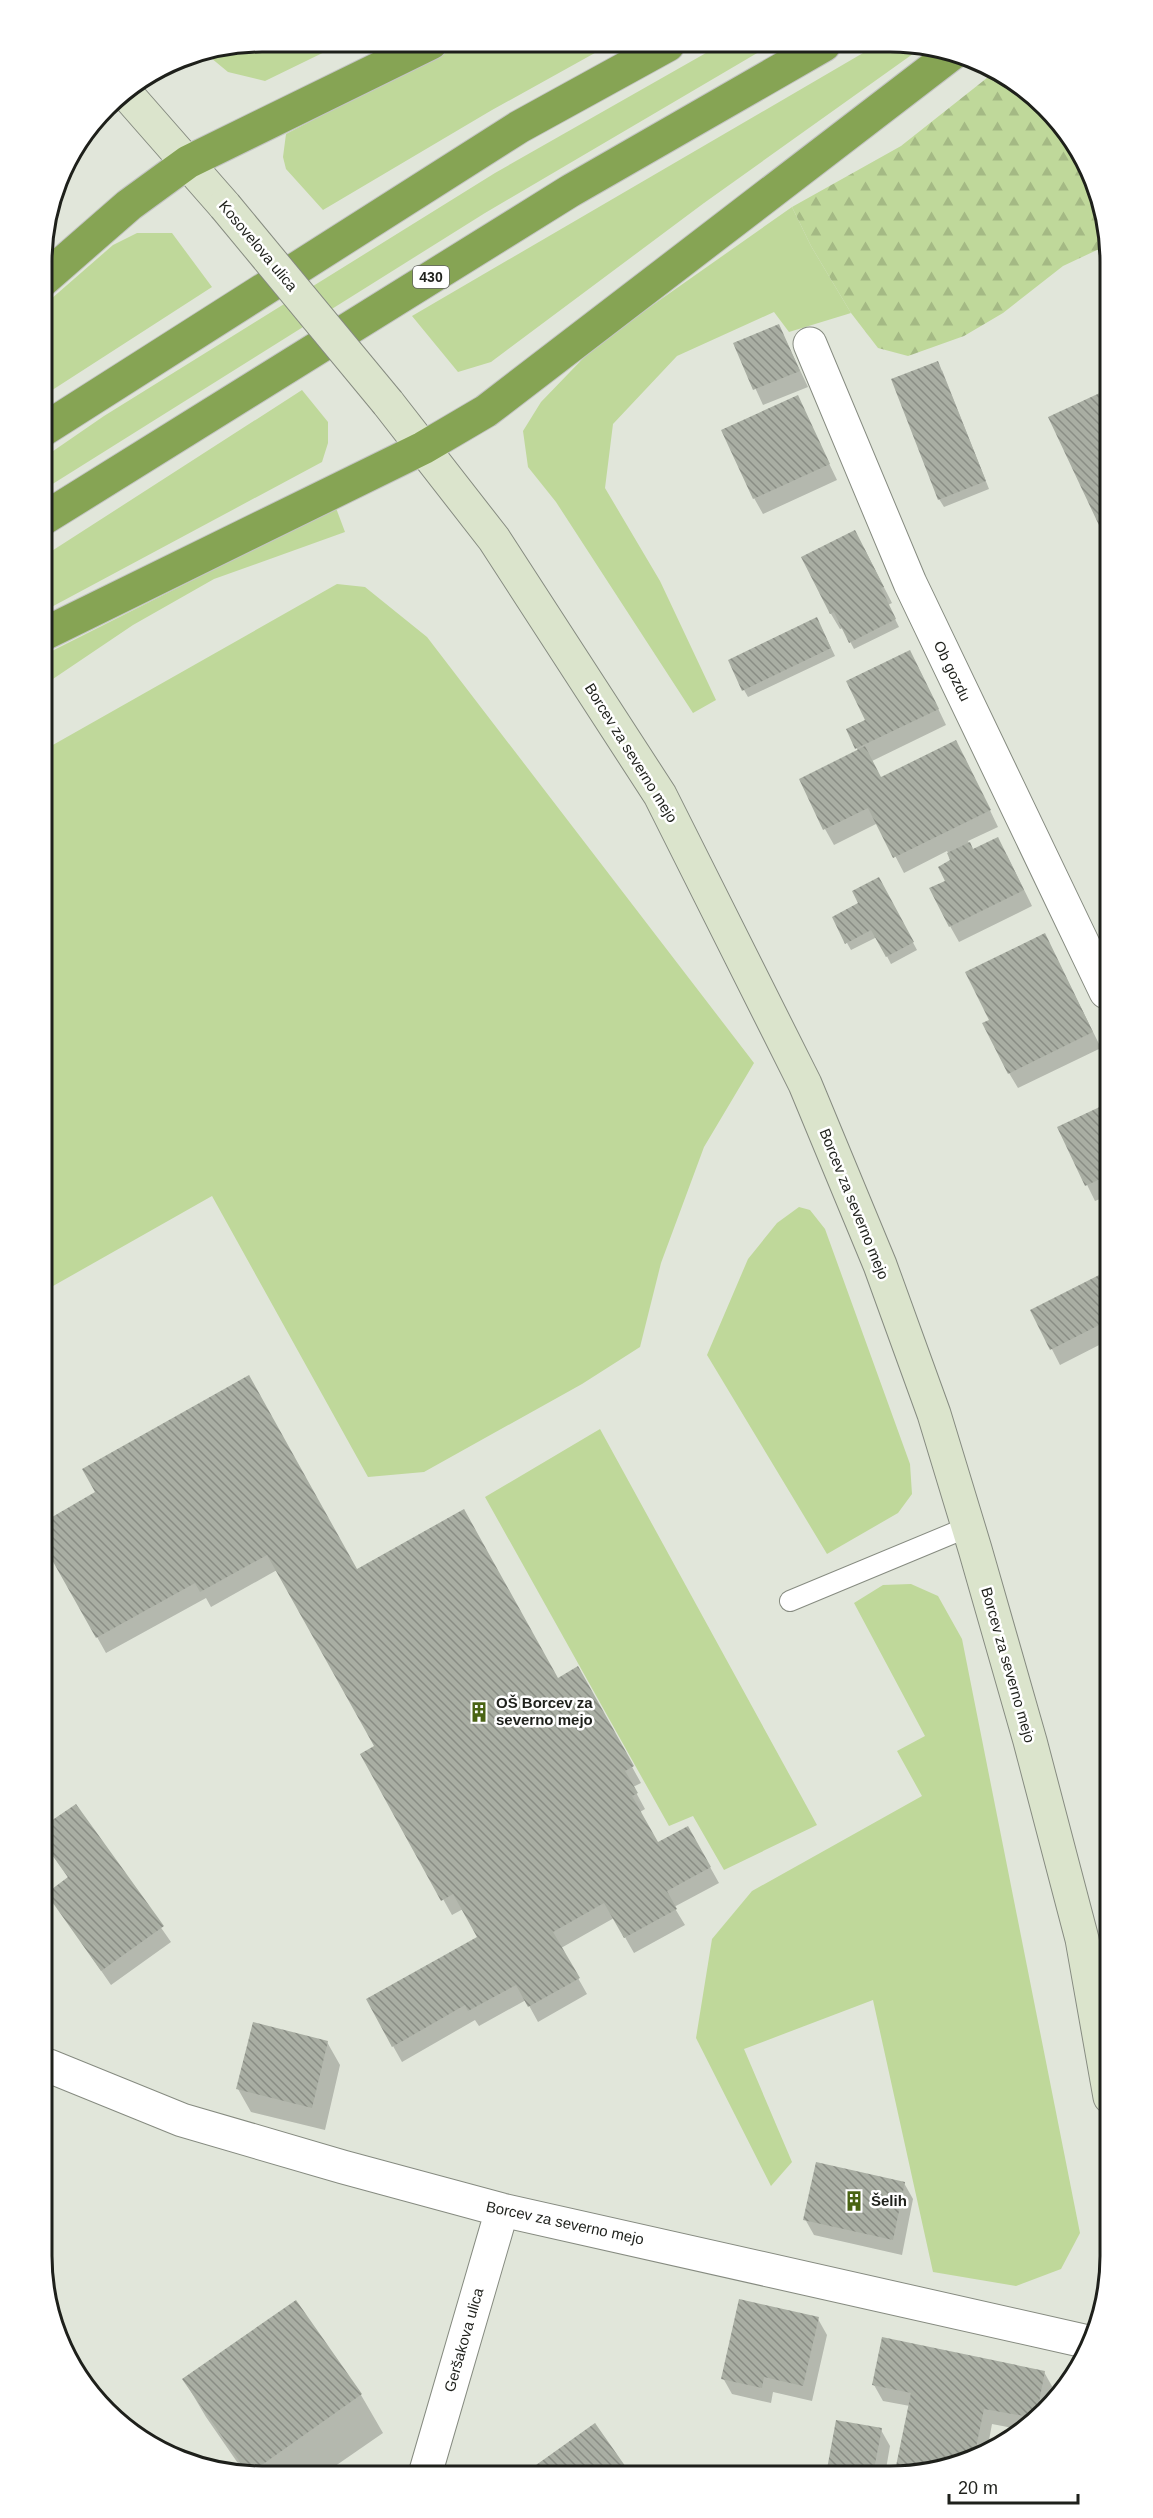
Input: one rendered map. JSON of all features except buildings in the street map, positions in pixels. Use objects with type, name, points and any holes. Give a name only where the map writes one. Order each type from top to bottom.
[{"type":"highway","points":[[53,271],[129,205],[188,162],[413,52]]},
{"type":"highway","points":[[53,424],[519,128],[655,52]]},
{"type":"highway","name":"430","points":[[53,513],[570,191],[812,52]]},
{"type":"highway","points":[[53,630],[423,448],[486,411],[944,60]]},
{"type":"street","name":"Kosovelova ulica","points":[[131,99],[188,162],[388,403]]},
{"type":"street","name":"Ob gozdu","points":[[810,344],[910,583],[1100,979]]},
{"type":"street","name":"Borcev za severno mejo","points":[[388,403],[494,539],[660,795],[805,1084],[880,1264],[934,1414],[1030,1741],[1082,1939],[1100,2041]]},
{"type":"street","name":"Borcev za severno mejo","points":[[52,2067],[182,2120],[343,2168],[502,2210],[1083,2341]]},
{"type":"street","name":"Geršakova ulica","points":[[427,2466],[502,2210]]},
{"type":"lane","points":[[790,1601],[968,1527]]},
{"type":"green space","points":[[262,52],[325,52],[265,81],[228,72],[212,59]]},
{"type":"green space","points":[[443,52],[597,52],[492,110],[323,210],[286,169],[283,157],[286,134]]},
{"type":"green space","points":[[708,52],[759,52],[485,213],[53,484],[53,451],[104,416],[495,173]]},
{"type":"green space","points":[[865,52],[913,54],[704,203],[491,362],[458,372],[412,316]]},
{"type":"green space","points":[[988,77],[1007,88],[1039,114],[1072,157],[1085,182],[1093,208],[1100,250],[1063,266],[1003,313],[964,336],[908,356],[878,348],[851,313],[811,246],[792,207],[901,146]]},
{"type":"green space","points":[[792,207],[811,246],[851,313],[789,332],[774,312],[677,356],[613,424],[605,488],[660,581],[716,700],[693,713],[556,502],[528,467],[523,431],[541,402],[596,345]]},
{"type":"green space","points":[[137,233],[172,233],[212,287],[53,390],[53,297],[113,245]]},
{"type":"green space","points":[[302,390],[328,422],[328,443],[322,462],[53,606],[53,550]]},
{"type":"green space","points":[[336,508],[345,532],[214,579],[133,625],[53,679],[53,651]]},
{"type":"green space","points":[[337,584],[365,587],[427,637],[754,1063],[704,1147],[661,1263],[640,1347],[582,1384],[424,1472],[368,1477],[212,1196],[52,1286],[53,745]]},
{"type":"green space","points":[[799,1207],[810,1210],[825,1229],[910,1464],[912,1494],[898,1513],[827,1554],[707,1355],[748,1259],[777,1223]]},
{"type":"green space","points":[[600,1429],[817,1825],[724,1870],[693,1816],[669,1826],[485,1497]]},
{"type":"green space","points":[[911,1584],[938,1596],[962,1639],[1080,2233],[1061,2269],[1016,2286],[933,2272],[873,2000],[744,2049],[792,2162],[771,2186],[696,2038],[712,1939],[752,1891],[922,1796],[897,1751],[925,1736],[854,1603],[883,1585]]},
{"type":"place","name":"OŠ Borcev za severno mejo","points":[[479,1712]]},
{"type":"place","name":"Šelih","points":[[854,2201]]}]
